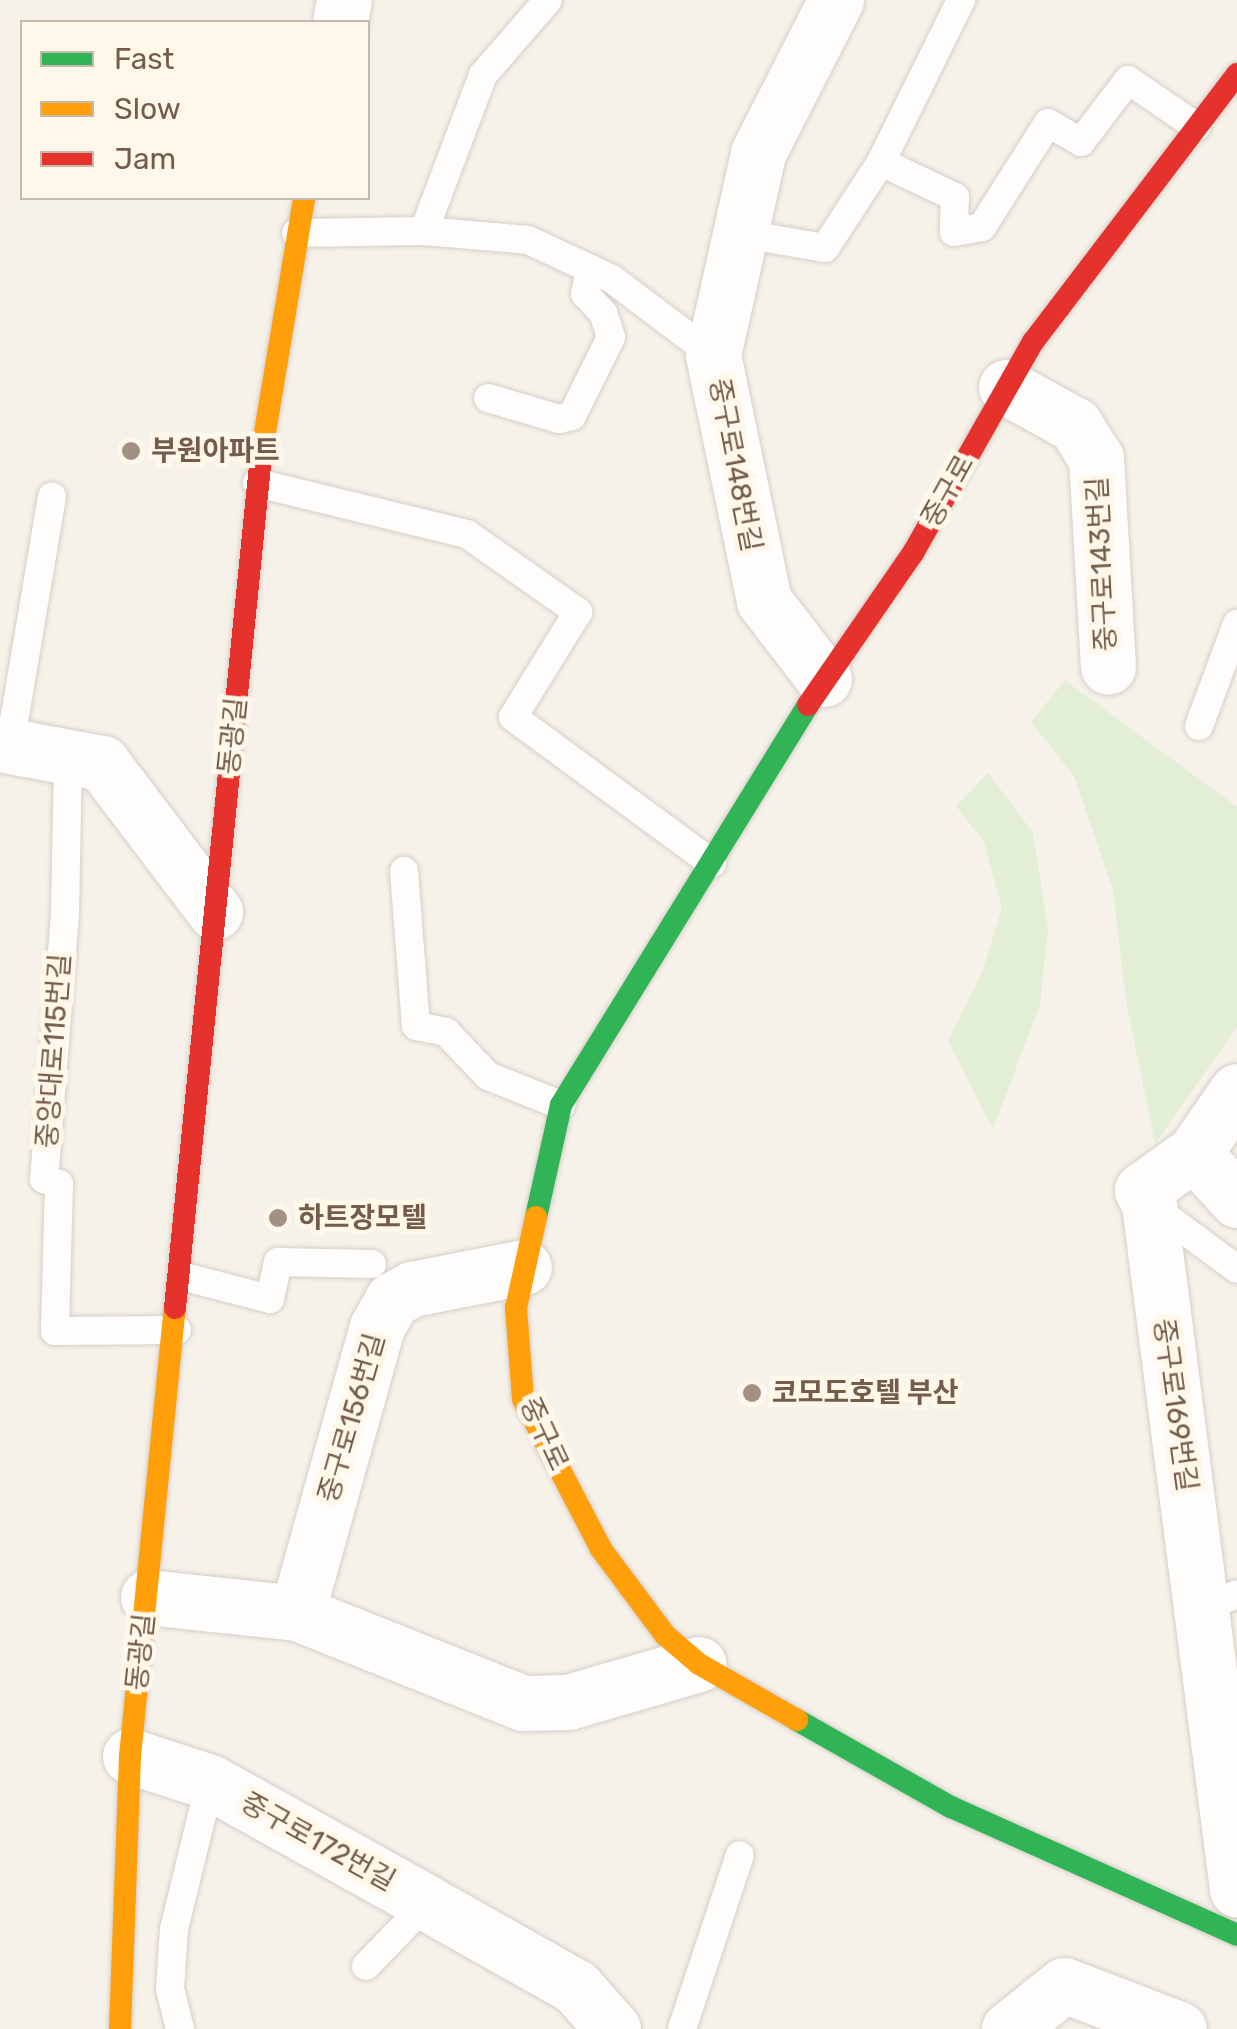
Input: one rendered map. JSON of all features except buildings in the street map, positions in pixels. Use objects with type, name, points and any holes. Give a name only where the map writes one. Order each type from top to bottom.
[{"type":"main road","name":"중구로","points":[[1237,74],[1006,387],[913,552],[824,678],[562,1105],[516,1308],[523,1399],[601,1548],[664,1635],[699,1664],[950,1808],[1237,1935]]},
{"type":"main road","name":"동광길","points":[[120,2029],[130,1756],[177,1330],[257,483],[304,200]]},
{"type":"street","name":"중구로148번길","points":[[824,678],[764,601],[713,354],[758,154],[836,0]]},
{"type":"street","name":"중구로143번길","points":[[1006,387],[1075,425],[1096,458],[1108,667]]},
{"type":"street","points":[[5,744],[102,763],[215,912]]},
{"type":"street","points":[[1149,1204],[1142,1190],[1194,1153],[1237,1092]]},
{"type":"street","points":[[1194,1153],[1237,1200]]},
{"type":"street","name":"중구로169번길","points":[[1149,1204],[1220,1600],[1237,1889]]},
{"type":"street","name":"중구로156번길","points":[[297,1613],[377,1327],[392,1300],[412,1289],[524,1267]]},
{"type":"street","points":[[148,1597],[297,1613],[523,1703],[568,1702],[699,1664]]},
{"type":"street","name":"중구로172번길","points":[[130,1756],[210,1782],[427,1902],[576,1987],[613,2029]]},
{"type":"street","points":[[1010,2029],[1064,1985],[1158,2025]]},
{"type":"lane","points":[[424,231],[483,75],[548,0]]},
{"type":"lane","points":[[738,233],[825,248],[881,162],[960,0]]},
{"type":"lane","points":[[881,162],[955,197],[954,232],[982,228],[1048,123],[1081,142],[1128,80],[1197,127]]},
{"type":"lane","points":[[296,233],[424,231],[528,240],[590,268],[713,354]]},
{"type":"lane","points":[[488,398],[560,419],[572,416],[611,337],[603,313],[585,294],[590,268]]},
{"type":"lane","points":[[257,483],[467,534],[578,612],[513,717],[712,863]]},
{"type":"lane","points":[[5,744],[52,497]]},
{"type":"lane","points":[[1199,726],[1237,624]]},
{"type":"lane","name":"중앙대로115번길","points":[[68,758],[65,914],[44,1178],[59,1184],[55,1331],[177,1330]]},
{"type":"lane","points":[[404,871],[416,1026],[446,1032],[488,1076],[562,1105]]},
{"type":"lane","points":[[1149,1204],[1237,1270]]},
{"type":"lane","points":[[181,1276],[270,1298],[278,1262],[372,1264]]},
{"type":"lane","name":"중구로172번길","points":[[180,2029],[170,1989],[174,1929],[210,1782]]},
{"type":"lane","points":[[682,2029],[740,1854]]},
{"type":"lane","name":"중구로172번길","points":[[366,1966],[427,1902]]},
{"type":"green space","points":[[1065,680],[1237,807],[1237,1027],[1155,1144],[1126,1001],[1113,890],[1074,776],[1031,722]]},
{"type":"green space","points":[[988,773],[1033,833],[1048,929],[1040,1004],[993,1129],[948,1041],[982,973],[1002,908],[984,842],[956,806]]},
{"type":"traffic: fast","points":[[536,1217],[561,1105],[808,705]]},
{"type":"traffic: fast","points":[[797,1720],[951,1807],[1237,1935]]},
{"type":"traffic: slow","points":[[261,456],[304,200]]},
{"type":"traffic: slow","points":[[536,1217],[516,1308],[523,1399],[601,1549],[665,1635],[699,1664],[797,1720]]},
{"type":"traffic: slow","points":[[120,2029],[130,1756],[175,1308]]},
{"type":"traffic: jam","points":[[808,705],[913,553],[1033,342],[1237,74]]},
{"type":"traffic: jam","points":[[175,1308],[261,456]]},
{"type":"place","name":"부원아파트","points":[[131,451]]},
{"type":"place","name":"하트장모텔","points":[[278,1218]]},
{"type":"place","name":"코모도호텔 부산","points":[[752,1393]]}]
